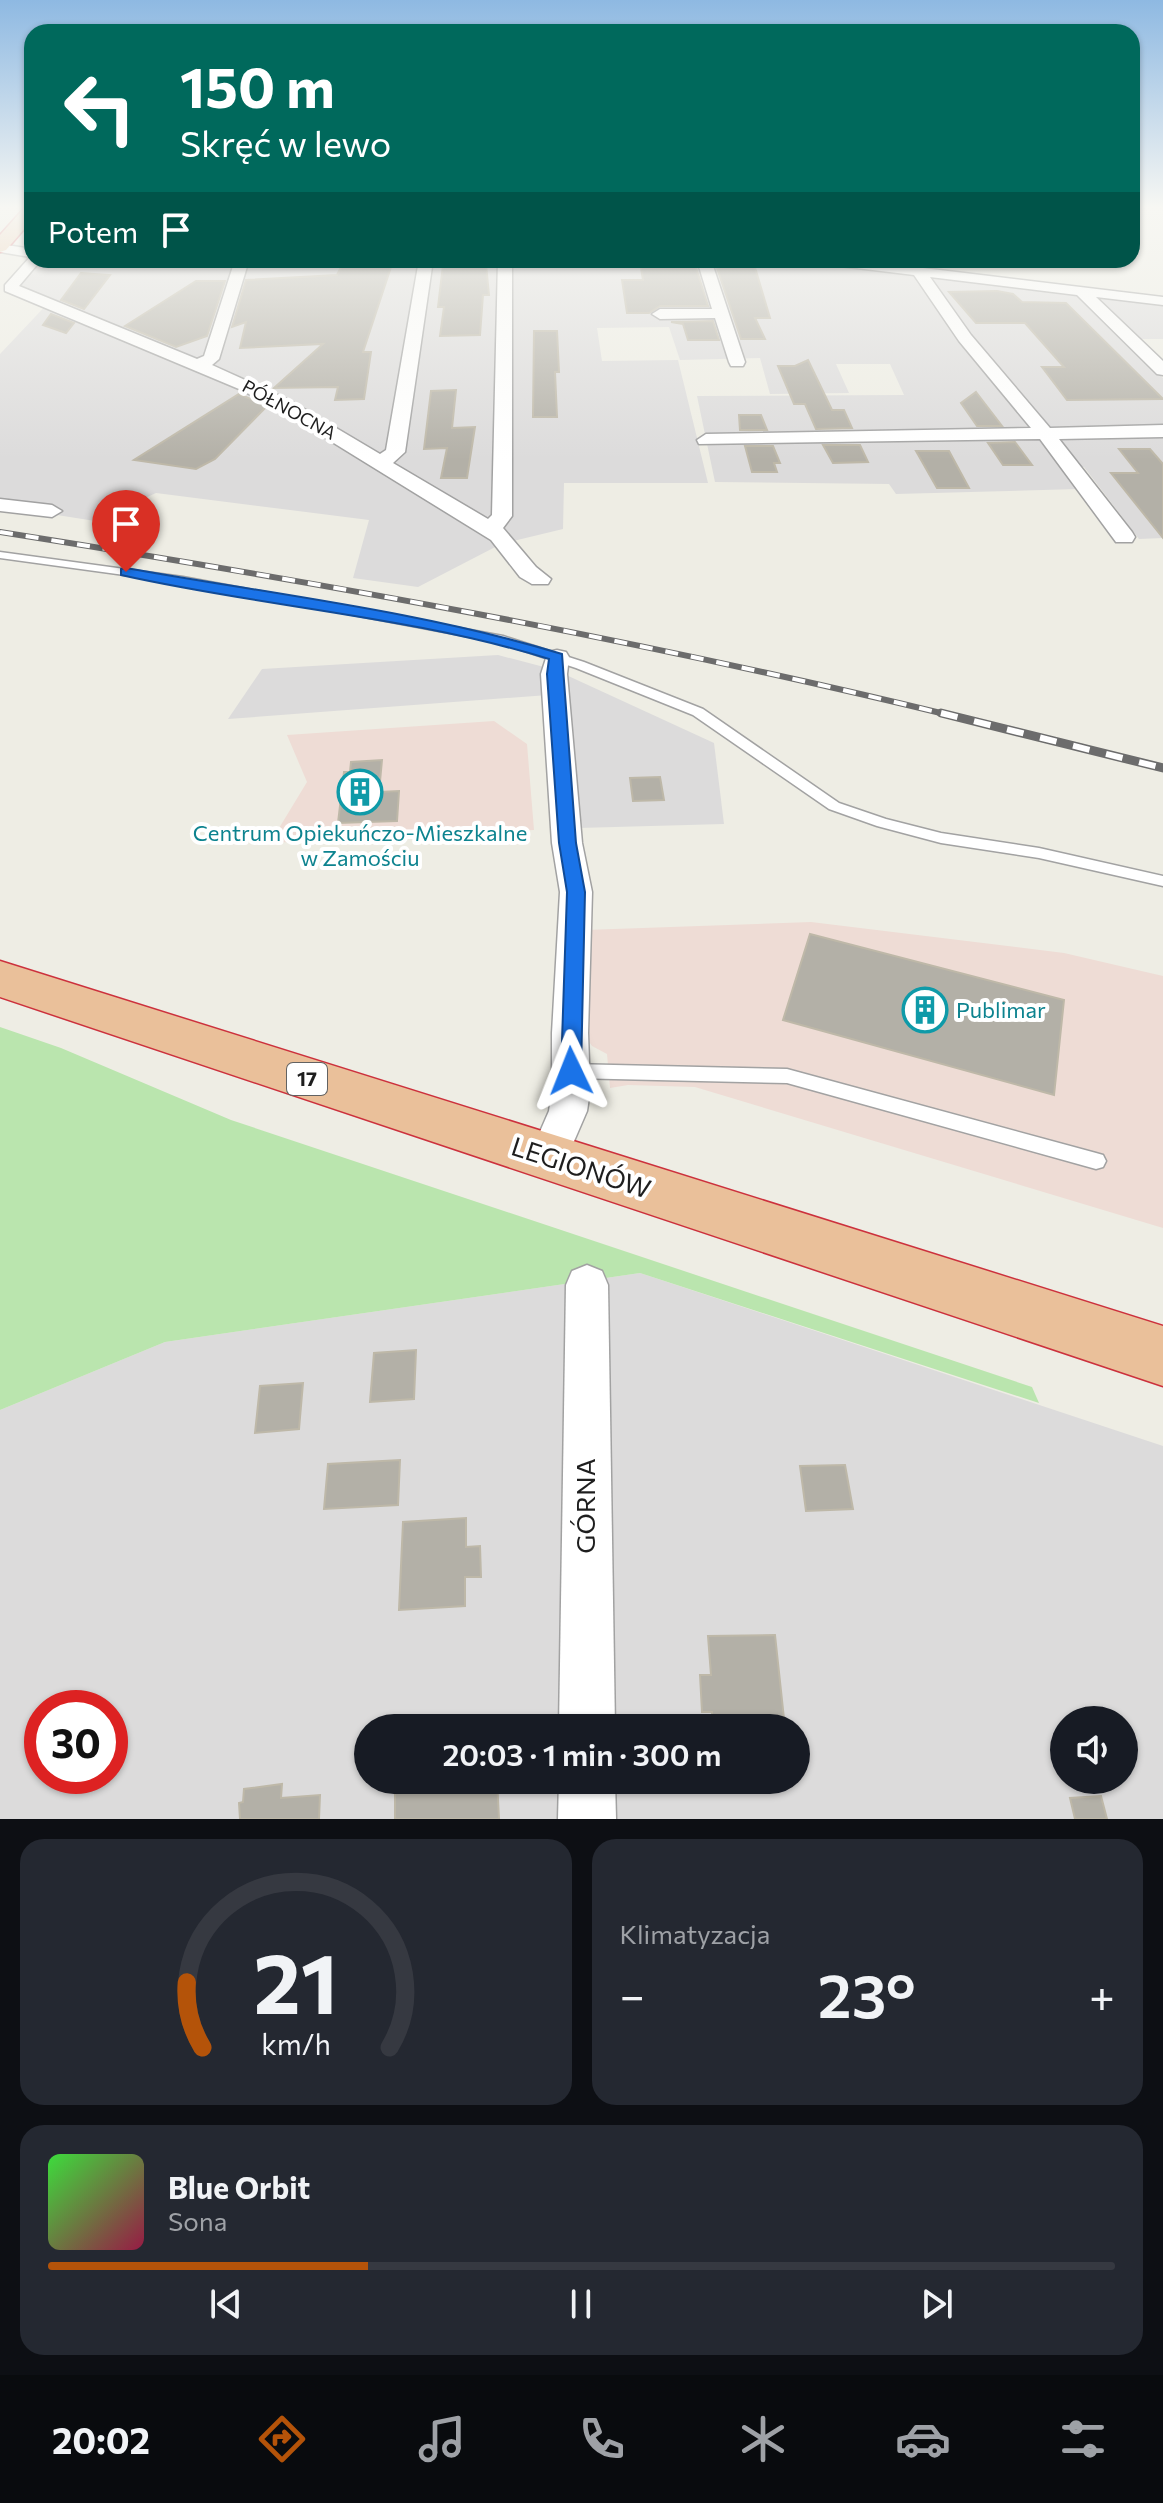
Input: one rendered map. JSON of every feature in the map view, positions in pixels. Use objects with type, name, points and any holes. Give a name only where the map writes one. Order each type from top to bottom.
[{"type":"highway","name":"LEGIONÓW","points":[[0,979],[1163,1356]]},
{"type":"street","name":"PÓŁNOCNA","points":[[17,291],[283,404],[490,529],[505,541],[528,572],[540,579]]},
{"type":"street","points":[[197,366],[211,359],[232,291]]},
{"type":"street","points":[[381,463],[395,452],[421,291]]},
{"type":"street","points":[[490,529],[502,516],[505,291]]},
{"type":"street","points":[[713,291],[737,362]]},
{"type":"street","points":[[932,291],[965,338],[1047,436],[1124,537]]},
{"type":"street","points":[[1081,291],[1163,301]]},
{"type":"street","points":[[1081,291],[1163,370]]},
{"type":"street","points":[[660,314],[720,313]]},
{"type":"street","points":[[706,440],[1047,436],[1163,431]]},
{"type":"street","points":[[0,505],[52,511]]},
{"type":"street","points":[[548,1157],[568,1111],[576,892],[567,843],[554,674],[557,657]]},
{"type":"street","name":"GÓRNA","points":[[587,1285],[587,1714]]},
{"type":"street","points":[[587,1794],[587,1819]]},
{"type":"lane","points":[[0,555],[183,580],[499,639],[652,691],[698,712],[834,806],[882,823],[941,838],[1039,853],[1163,881]]},
{"type":"lane","points":[[571,1071],[787,1076],[1096,1161]]},
{"type":"shaded area","points":[[23,291],[1065,291],[1163,303],[1163,339],[1122,339],[1163,378],[1163,538],[1139,539],[1084,467],[1062,467],[1078,489],[896,494],[889,484],[715,482],[697,396],[904,395],[890,364],[836,364],[849,393],[770,394],[760,358],[680,360],[669,327],[597,328],[602,361],[678,360],[708,483],[564,483],[563,529],[501,544],[418,587],[353,578],[369,520],[156,493],[95,521],[0,506],[0,354],[52,299]]},
{"type":"shaded area","points":[[498,655],[544,667],[548,695],[228,719],[262,669]]},
{"type":"shaded area","points":[[564,674],[714,743],[724,824],[578,828]]},
{"type":"shaded area","points":[[494,721],[527,744],[534,830],[270,843],[307,782],[287,735]]},
{"type":"shaded area","points":[[811,922],[1064,953],[1163,976],[1163,1228],[695,1087],[628,1085],[610,1088],[607,1054],[592,1046],[585,1036],[585,930]]},
{"type":"shaded area","points":[[640,1273],[1163,1446],[1163,1819],[0,1819],[0,1410],[165,1342]]},
{"type":"green space","points":[[0,1027],[61,1048],[231,1120],[1032,1387],[1039,1403],[640,1273],[165,1342],[0,1410]]},
{"type":"building","points":[[68,291],[98,291],[84,309],[61,300]]},
{"type":"building","points":[[180,291],[222,291],[207,336],[176,347],[125,326]]},
{"type":"building","points":[[243,291],[383,291],[363,352],[371,352],[364,399],[335,400],[338,387],[274,388],[323,344],[240,348],[246,322],[232,327]]},
{"type":"building","points":[[440,291],[489,291],[489,295],[483,295],[480,335],[440,336],[444,307],[438,307]]},
{"type":"building","points":[[624,291],[703,291],[708,306],[660,306],[649,313],[627,313]]},
{"type":"building","points":[[725,291],[762,291],[770,318],[755,318],[765,339],[741,339]]},
{"type":"building","points":[[997,291],[1013,294],[1022,302],[1066,303],[1163,399],[1067,400],[1042,367],[1064,367],[1025,323],[976,323],[949,292]]},
{"type":"building","points":[[51,314],[74,323],[66,333],[43,325]]},
{"type":"building","points":[[713,321],[719,340],[688,340],[683,324],[671,322]]},
{"type":"building","points":[[534,331],[557,331],[557,417],[533,417]]},
{"type":"building","points":[[808,360],[832,410],[844,410],[852,428],[816,429],[805,404],[794,404],[778,366],[795,366]]},
{"type":"building","points":[[456,390],[452,428],[475,427],[467,478],[441,478],[447,448],[424,449],[431,391]]},
{"type":"building","points":[[976,392],[1002,426],[977,426],[961,403]]},
{"type":"building","points":[[239,394],[267,406],[215,459],[196,469],[134,460]]},
{"type":"building","points":[[739,415],[761,415],[767,430],[740,430]]},
{"type":"building","points":[[1015,442],[1032,465],[1003,465],[988,443]]},
{"type":"building","points":[[823,445],[860,445],[868,462],[833,463]]},
{"type":"building","points":[[745,446],[773,446],[780,463],[774,463],[777,472],[752,472]]},
{"type":"building","points":[[1119,449],[1150,449],[1163,464],[1163,538],[1111,473],[1138,473]]},
{"type":"building","points":[[916,451],[949,451],[969,488],[937,488]]},
{"type":"building","points":[[382,760],[379,792],[399,791],[397,821],[338,823],[344,772],[350,772],[351,762]]},
{"type":"building","points":[[660,777],[664,800],[633,801],[630,778]]},
{"type":"building","name":"Publimar","points":[[810,934],[1064,1000],[1054,1095],[783,1020]]},
{"type":"building","points":[[416,1350],[414,1399],[370,1402],[374,1353]]},
{"type":"building","points":[[303,1383],[299,1429],[255,1433],[260,1386]]},
{"type":"building","points":[[400,1460],[398,1505],[324,1509],[328,1464]]},
{"type":"building","points":[[845,1465],[853,1509],[806,1511],[800,1466]]},
{"type":"building","points":[[466,1518],[466,1547],[480,1546],[481,1577],[465,1577],[465,1606],[399,1610],[403,1522]]},
{"type":"building","points":[[775,1635],[783,1714],[702,1712],[700,1675],[711,1675],[708,1636]]},
{"type":"building","points":[[282,1784],[281,1798],[320,1795],[319,1819],[240,1819],[239,1803],[243,1802],[244,1789]]},
{"type":"building","points":[[395,1794],[498,1794],[499,1819],[395,1819]]},
{"type":"building","points":[[1101,1796],[1107,1819],[1075,1819],[1070,1798]]},
{"type":"railway","points":[[0,532],[476,614],[713,661],[949,715]]},
{"type":"railway","points":[[941,713],[1163,768]]},
{"type":"place","name":"Centrum Opiekuńczo-Mieszkalne w Zamościu","points":[[360,792]]},
{"type":"place","name":"Publimar","points":[[925,1010]]},
{"type":"route","points":[[126,572],[435,626],[499,639],[557,657],[554,674],[567,843],[576,892],[569,1051],[571,1071]]}]
